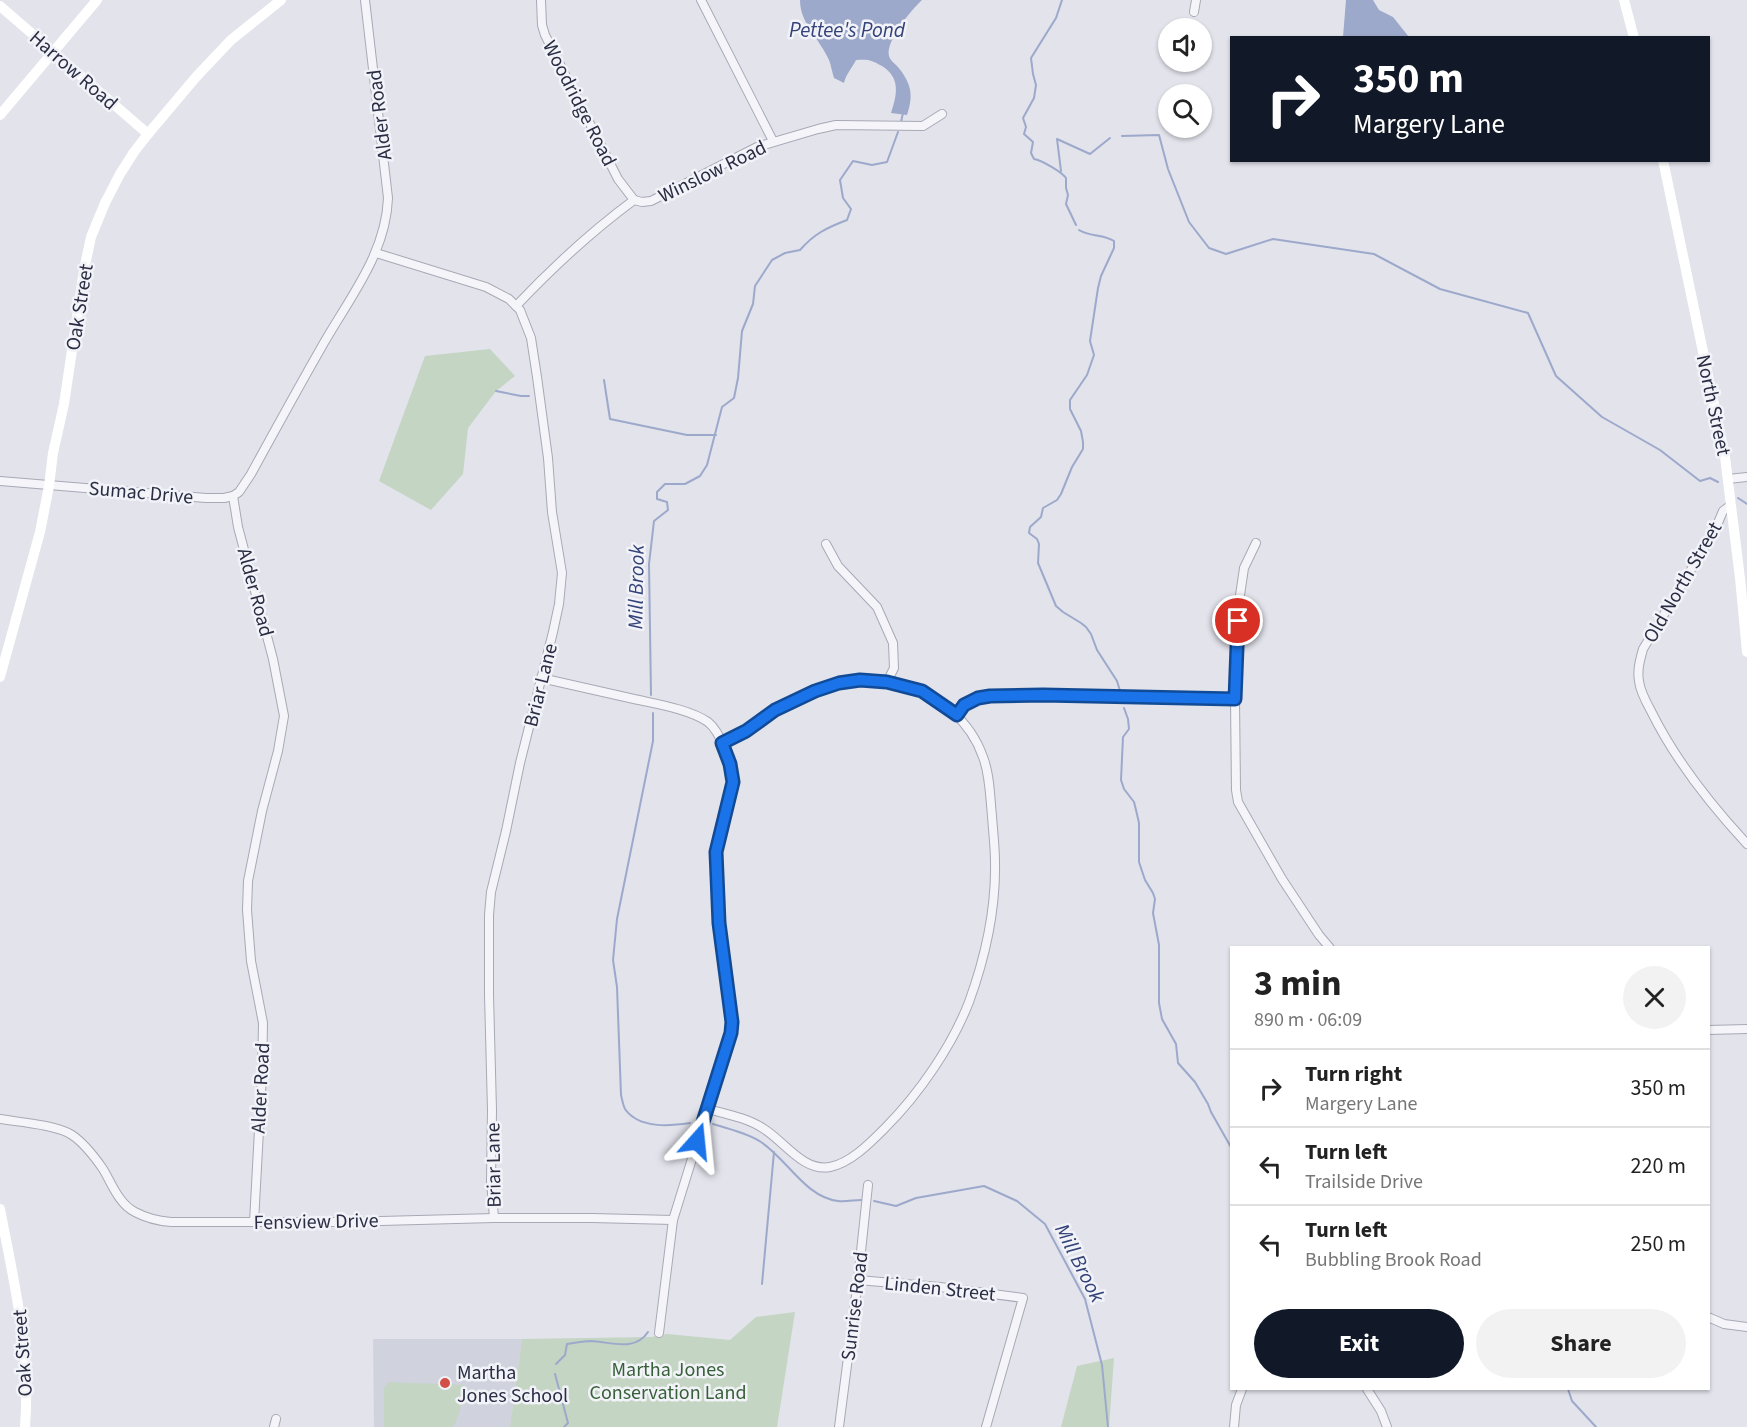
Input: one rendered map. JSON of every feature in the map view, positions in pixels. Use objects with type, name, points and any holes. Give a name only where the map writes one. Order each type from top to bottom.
[{"type":"street","points":[[0,115],[97,0]]},
{"type":"street","name":"Oak Street","points":[[0,677],[34,556],[64,404],[84,270],[91,237],[105,202],[120,174],[148,134],[196,77],[231,40],[281,0]]},
{"type":"street","name":"Alder Road","points":[[254,1222],[263,1023],[251,961],[246,910],[262,811],[284,716],[273,659],[238,527],[233,496],[239,492],[251,474],[375,253],[384,228],[388,198],[365,0]]},
{"type":"street","name":"Woodridge Road","points":[[541,0],[542,25],[545,35],[618,179],[634,201]]},
{"type":"street","points":[[701,0],[773,141]]},
{"type":"street","points":[[1194,12],[1196,0]]},
{"type":"street","points":[[1624,0],[1633,36]]},
{"type":"street","name":"Harrow Road","points":[[0,6],[148,134]]},
{"type":"street","name":"Winslow Road","points":[[516,306],[612,216],[634,201],[651,201],[773,141],[836,125],[923,126],[942,114]]},
{"type":"street","name":"North Street","points":[[1663,162],[1719,423],[1728,478],[1747,652]]},
{"type":"street","name":"Briar Lane","points":[[375,253],[486,286],[516,306],[531,338],[548,458],[552,512],[562,573],[559,604],[491,892],[489,915],[491,1181],[494,1218]]},
{"type":"street","points":[[1728,478],[1747,477]]},
{"type":"street","name":"Sumac Drive","points":[[0,481],[206,498],[233,496]]},
{"type":"street","name":"Old North Street","points":[[1731,505],[1723,511],[1715,530],[1643,650],[1638,674],[1646,700],[1662,733],[1717,811],[1747,844]]},
{"type":"street","points":[[1256,543],[1244,568],[1239,602],[1235,699],[1238,802],[1282,879],[1328,946]]},
{"type":"street","points":[[826,544],[838,567],[877,607],[893,644],[894,668],[887,682]]},
{"type":"street","points":[[541,678],[668,705],[708,722],[716,731],[730,764],[733,782],[716,852],[719,923],[732,1022],[731,1033],[673,1220],[659,1333]]},
{"type":"street","points":[[708,1109],[747,1120],[764,1129],[807,1162],[819,1167],[837,1165],[873,1140],[898,1116],[938,1062],[969,1003],[992,912],[995,862],[989,781],[984,758],[969,730],[957,715],[922,691],[887,682],[860,680],[839,683],[815,691],[775,710],[746,731],[722,743]]},
{"type":"street","points":[[957,715],[964,705],[978,698],[990,696],[1235,699]]},
{"type":"street","points":[[1710,1030],[1747,1029]]},
{"type":"street","name":"Fensview Drive","points":[[0,1119],[69,1133],[82,1142],[90,1152],[124,1203],[135,1212],[158,1221],[343,1222],[494,1218],[673,1220]]},
{"type":"street","name":"Sunrise Road","points":[[839,1427],[868,1185]]},
{"type":"street","name":"Oak Street","points":[[0,1209],[22,1324],[26,1378],[25,1427]]},
{"type":"street","name":"Linden Street","points":[[858,1280],[940,1287],[1023,1298],[986,1427]]},
{"type":"street","points":[[1710,1318],[1724,1324],[1747,1327]]},
{"type":"street","points":[[1234,1427],[1236,1405],[1242,1390]]},
{"type":"street","points":[[1367,1390],[1381,1411],[1387,1427]]},
{"type":"shaded area","name":"Martha Jones School","points":[[373,1339],[522,1339],[510,1427],[374,1427]]},
{"type":"green space","points":[[490,349],[515,376],[496,391],[468,428],[463,474],[431,510],[379,481],[425,356]]},
{"type":"green space","name":"Martha Jones Conservation Land","points":[[795,1312],[777,1427],[510,1427],[522,1339],[651,1337],[667,1334],[730,1340],[756,1317]]},
{"type":"green space","points":[[1114,1358],[1109,1427],[1061,1427],[1077,1366]]},
{"type":"green space","points":[[389,1382],[463,1385],[461,1407],[453,1427],[384,1427],[384,1388]]},
{"type":"water","name":"Pettee's Pond","points":[[800,0],[922,0],[900,26],[889,50],[890,57],[902,73],[910,90],[907,115],[891,113],[896,93],[895,81],[888,71],[875,62],[856,60],[844,83],[834,78],[825,52],[803,17]]},
{"type":"water","points":[[1346,0],[1373,0],[1379,10],[1393,17],[1408,36],[1343,36]]},
{"type":"waterway","points":[[1062,0],[1056,18],[1031,58],[1036,85],[1034,98],[1023,118],[1026,127],[1024,134],[1033,142],[1031,153],[1034,159],[1051,167],[1066,178],[1068,195],[1066,204],[1076,225]]},
{"type":"waterway","name":"Mill Brook","points":[[901,122],[903,113]]},
{"type":"waterway","name":"Mill Brook","points":[[651,695],[649,564],[654,521],[668,510],[667,502],[657,499],[657,492],[665,484],[685,484],[700,476],[707,465],[722,407],[734,398],[742,331],[753,304],[755,286],[772,260],[785,253],[800,250],[821,232],[847,220],[851,209],[843,198],[840,180],[853,161],[872,165],[887,162],[898,132]]},
{"type":"waterway","points":[[1122,136],[1159,135],[1168,169],[1189,222],[1209,248],[1226,254],[1273,239],[1374,254],[1440,289],[1528,313],[1556,376],[1602,417],[1660,450],[1700,481],[1710,478],[1718,482]]},
{"type":"waterway","points":[[1061,171],[1057,139],[1090,154],[1110,138]]},
{"type":"waterway","points":[[1079,230],[1114,241],[1114,248],[1098,288],[1090,341],[1094,355],[1087,375],[1070,400],[1070,409],[1081,431],[1083,449],[1072,467],[1061,494],[1057,500],[1043,508],[1041,517],[1030,527],[1029,533],[1037,539],[1039,544],[1038,563],[1056,606],[1086,627],[1097,650],[1117,681],[1121,694]]},
{"type":"waterway","points":[[604,380],[610,419],[687,435],[716,435]]},
{"type":"waterway","points":[[496,391],[529,396]]},
{"type":"waterway","points":[[1738,498],[1747,504]]},
{"type":"waterway","points":[[1124,708],[1129,729],[1123,737],[1121,780],[1124,789],[1134,802],[1139,823],[1139,862],[1155,899],[1153,913],[1159,945],[1159,1003],[1162,1019],[1176,1044],[1178,1063],[1195,1082],[1230,1145]]},
{"type":"waterway","name":"Mill Brook","points":[[653,713],[653,741],[617,919],[613,960],[617,987],[621,1095],[625,1109],[638,1120],[655,1125],[690,1123]]},
{"type":"waterway","name":"Mill Brook","points":[[713,1124],[761,1142],[806,1185],[826,1198],[841,1201],[861,1200]]},
{"type":"waterway","points":[[762,1284],[774,1152]]},
{"type":"waterway","name":"Mill Brook","points":[[874,1201],[896,1206],[916,1198],[984,1186],[1017,1201],[1045,1224],[1085,1299],[1102,1365],[1108,1427]]},
{"type":"waterway","points":[[556,1364],[565,1355],[567,1344],[591,1341],[630,1344],[643,1338],[648,1332]]},
{"type":"waterway","points":[[555,1374],[568,1423],[564,1427]]},
{"type":"waterway","points":[[1568,1390],[1572,1401],[1596,1427]]},
{"type":"place","name":"Martha Jones School","points":[[445,1383]]},
{"type":"route","points":[[697,1141],[731,1033],[732,1022],[719,923],[716,852],[733,782],[730,764],[722,743],[746,731],[775,710],[815,691],[839,683],[860,680],[887,682],[922,691],[957,715],[964,705],[978,698],[990,696],[1235,699],[1238,621]]}]
